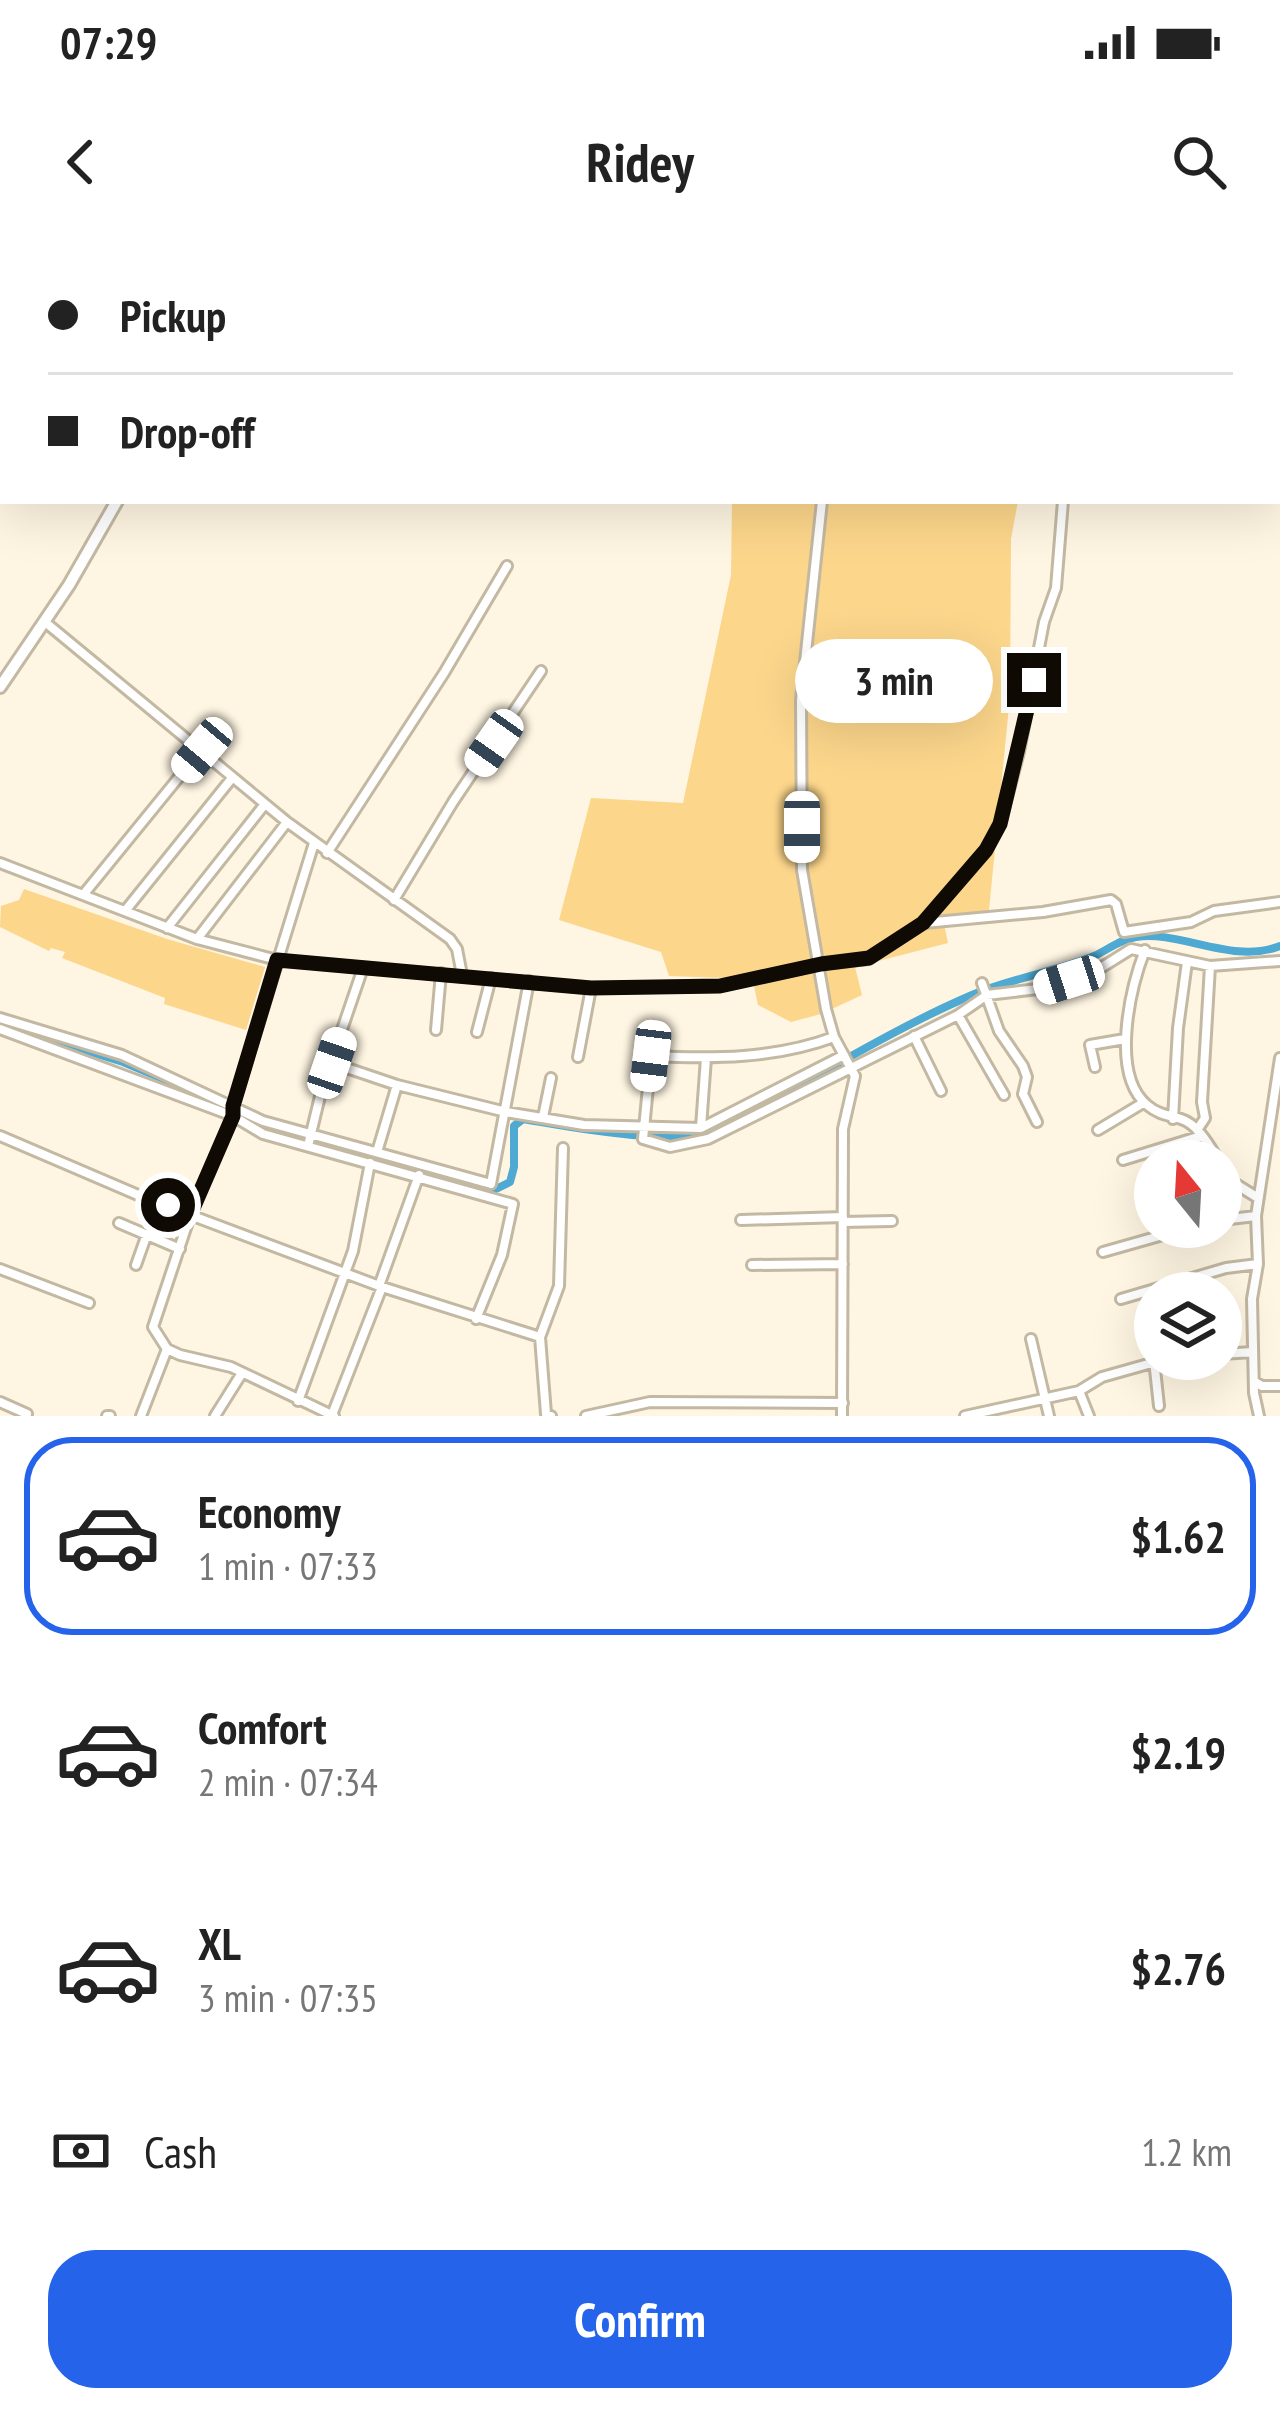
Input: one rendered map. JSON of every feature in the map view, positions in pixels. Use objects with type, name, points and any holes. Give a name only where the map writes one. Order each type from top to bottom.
[{"type":"street","points":[[0,687],[115,504]]},
{"type":"street","points":[[822,504],[801,700],[802,870],[834,1037],[855,1076],[843,1129],[842,1416]]},
{"type":"street","points":[[0,863],[196,939],[277,960],[591,988],[720,986],[869,958],[923,923],[986,850],[1000,824],[1044,622],[1056,588],[1063,504]]},
{"type":"street","points":[[326,853],[444,673],[507,566]]},
{"type":"street","points":[[45,622],[326,853],[450,939],[458,949],[461,975]]},
{"type":"street","points":[[394,900],[541,670]]},
{"type":"street","points":[[82,895],[202,750]]},
{"type":"street","points":[[125,911],[232,778]]},
{"type":"street","points":[[167,928],[265,804]]},
{"type":"street","points":[[196,939],[287,822]]},
{"type":"street","points":[[314,843],[233,1111],[191,1213],[154,1327],[166,1348],[242,1373],[332,1415],[419,1175]]},
{"type":"street","points":[[923,923],[1111,900],[1130,949]]},
{"type":"street","points":[[1124,932],[1191,922],[1214,911],[1280,902]]},
{"type":"street","points":[[834,1037],[783,1052],[706,1058],[651,1056],[643,1139],[670,1147],[708,1139],[958,1015],[987,995],[1038,989],[1099,969],[1130,949],[1210,966],[1280,961]]},
{"type":"street","points":[[1144,950],[1125,1039],[1130,1076],[1143,1102],[1173,1119],[1183,1119],[1204,1140]]},
{"type":"street","points":[[1173,1119],[1187,962]]},
{"type":"street","points":[[1123,1160],[1199,1133],[1205,1118],[1210,966]]},
{"type":"street","points":[[308,1146],[363,968]]},
{"type":"street","points":[[436,1030],[441,973]]},
{"type":"street","points":[[477,1032],[491,978]]},
{"type":"street","points":[[488,1198],[529,981]]},
{"type":"street","points":[[982,983],[999,1031],[1023,1066],[1027,1077],[1023,1094],[1037,1122]]},
{"type":"street","points":[[578,1057],[591,988]]},
{"type":"street","points":[[958,1015],[1004,1095]]},
{"type":"street","points":[[0,1018],[122,1055],[233,1111],[263,1134],[513,1204],[476,1319]]},
{"type":"street","points":[[0,1029],[233,1111],[491,1184]]},
{"type":"street","points":[[914,1036],[941,1091]]},
{"type":"street","points":[[1095,1066],[1090,1045],[1125,1039]]},
{"type":"street","points":[[332,1063],[506,1112],[584,1125],[701,1128],[844,1054]]},
{"type":"street","points":[[701,1128],[706,1058]]},
{"type":"street","points":[[1259,1416],[1253,1381],[1256,1216],[1280,1058]]},
{"type":"street","points":[[543,1117],[551,1078]]},
{"type":"street","points":[[298,1401],[346,1273],[397,1085]]},
{"type":"street","points":[[1098,1130],[1143,1102]]},
{"type":"street","points":[[0,1136],[346,1273],[540,1337]]},
{"type":"street","points":[[551,1416],[546,1414],[540,1337],[559,1286],[563,1148]]},
{"type":"street","points":[[1242,1188],[1258,1198]]},
{"type":"street","points":[[1242,1218],[1256,1216]]},
{"type":"street","points":[[741,1220],[892,1221]]},
{"type":"street","points":[[119,1223],[180,1249]]},
{"type":"street","points":[[136,1265],[147,1234]]},
{"type":"street","points":[[1103,1252],[1134,1243]]},
{"type":"street","points":[[752,1264],[843,1264]]},
{"type":"street","points":[[1121,1299],[1208,1272],[1258,1264]]},
{"type":"street","points":[[0,1269],[89,1303]]},
{"type":"street","points":[[1031,1339],[1049,1416]]},
{"type":"street","points":[[141,1416],[166,1348]]},
{"type":"street","points":[[1242,1353],[1253,1352]]},
{"type":"street","points":[[965,1416],[1079,1390],[1102,1376],[1134,1366]]},
{"type":"street","points":[[215,1416],[242,1373]]},
{"type":"street","points":[[1156,1380],[1159,1406]]},
{"type":"street","points":[[1253,1381],[1262,1387],[1280,1386]]},
{"type":"street","points":[[1079,1390],[1089,1416]]},
{"type":"street","points":[[586,1416],[650,1402],[843,1403]]},
{"type":"street","points":[[4,1416],[4,1404],[27,1414]]},
{"type":"shaded area","points":[[732,504],[1017,504],[1011,539],[1010,696],[989,910],[944,924],[948,943],[855,967],[862,995],[791,1022],[758,1005],[751,972],[728,978],[669,976],[661,952],[559,920],[591,798],[683,803],[731,575]]},
{"type":"shaded area","points":[[24,889],[265,967],[246,1030],[164,1004],[165,998],[62,958],[65,952],[49,951],[0,927],[1,906],[19,900]]},
{"type":"waterway","points":[[241,1114],[271,1132],[496,1189],[510,1182],[514,1126],[523,1119],[649,1136],[721,1129],[940,1009],[987,989],[1079,962],[1130,938],[1170,938],[1243,952],[1280,946]]},
{"type":"waterway","points":[[0,1024],[123,1062],[178,1085]]},
{"type":"route","points":[[168,1205],[191,1213],[233,1116],[277,960],[591,988],[720,986],[869,958],[923,923],[986,850],[1000,824],[1034,680]]}]
